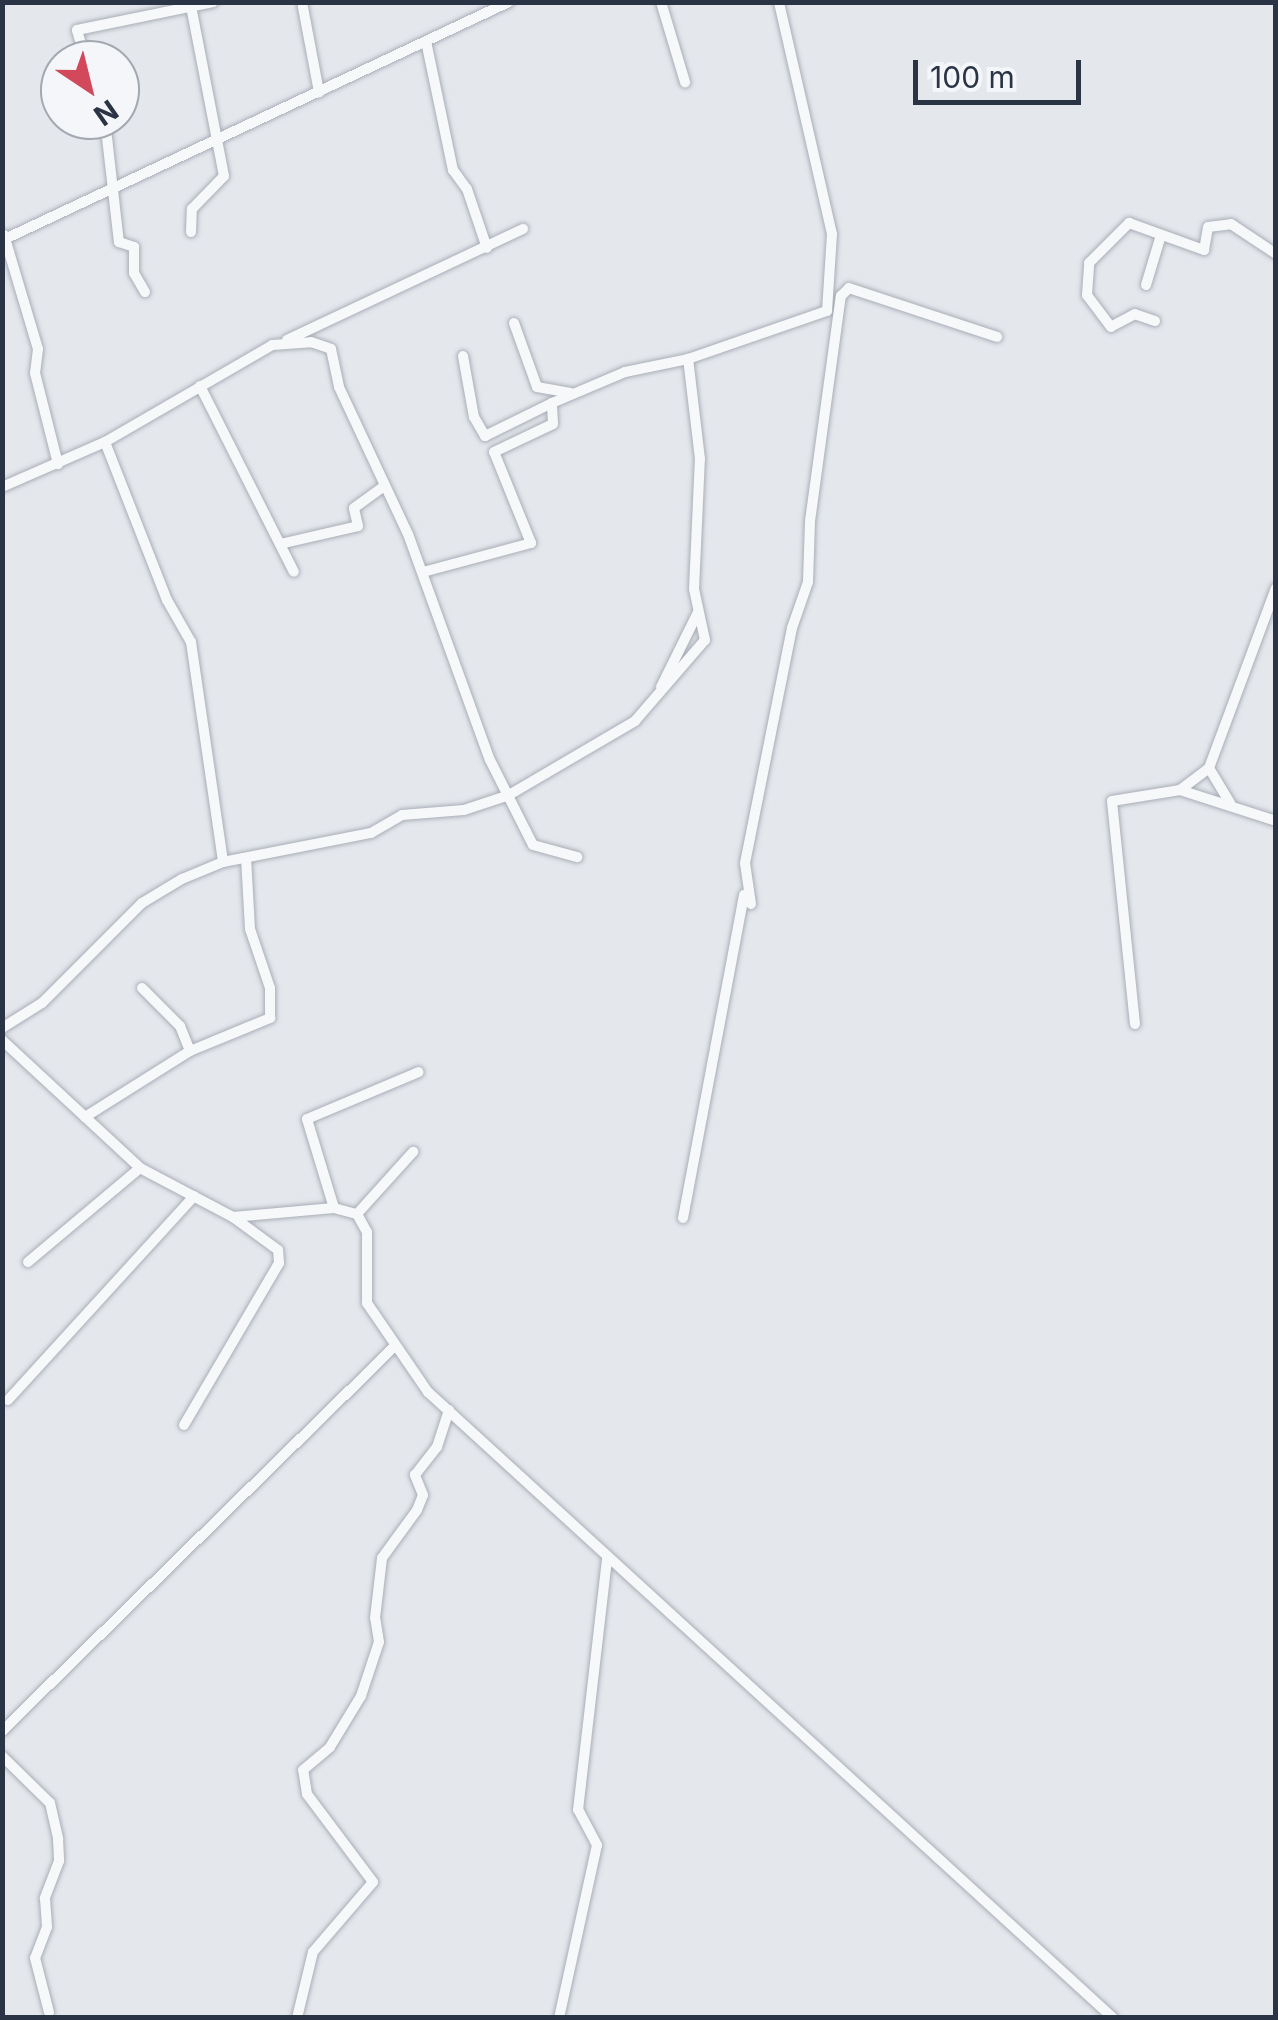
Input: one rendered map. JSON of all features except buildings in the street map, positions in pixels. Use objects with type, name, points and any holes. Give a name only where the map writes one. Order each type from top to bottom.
[{"type":"street","points":[[80,40],[77,30],[192,12],[214,2]]},
{"type":"street","points":[[302,2],[319,92]]},
{"type":"street","points":[[58,464],[34,374],[38,348],[4,235],[427,46],[509,2]]},
{"type":"street","points":[[662,2],[685,82]]},
{"type":"street","points":[[463,356],[474,417],[484,436],[514,427],[571,393],[626,372],[688,359],[827,311],[832,234],[779,2]]},
{"type":"street","points":[[191,232],[192,209],[224,176],[220,138],[192,12]]},
{"type":"street","points":[[427,46],[452,170],[467,189],[487,248]]},
{"type":"street","points":[[106,140],[119,242],[134,247],[134,273],[145,292]]},
{"type":"street","points":[[1155,321],[1135,314],[1112,326],[1090,307],[1086,280],[1101,245],[1129,223],[1204,250],[1208,227],[1231,224],[1276,254]]},
{"type":"street","points":[[2,487],[106,442],[272,345],[340,320],[410,276],[487,248],[523,229]]},
{"type":"street","points":[[1146,285],[1161,235]]},
{"type":"street","points":[[683,1218],[748,899],[792,628],[808,582],[810,521],[841,296],[849,288],[997,337]]},
{"type":"street","points":[[514,323],[536,387],[571,393]]},
{"type":"street","points":[[272,345],[310,342],[331,349],[340,386],[423,572],[532,845],[577,857]]},
{"type":"street","points":[[2,1028],[42,1003],[142,904],[223,862],[371,832],[402,815],[464,810],[510,795],[635,721],[705,640],[698,612],[700,459],[688,359]]},
{"type":"street","points":[[200,386],[294,572]]},
{"type":"street","points":[[423,572],[531,543],[494,452],[553,424],[552,403]]},
{"type":"street","points":[[106,442],[167,600],[191,642],[223,862]]},
{"type":"street","points":[[280,544],[358,526],[354,508],[384,486]]},
{"type":"street","points":[[1180,790],[1209,768],[1276,588]]},
{"type":"street","points":[[660,689],[698,612]]},
{"type":"street","points":[[1209,768],[1231,804]]},
{"type":"street","points":[[1135,1024],[1112,801],[1180,790],[1276,821]]},
{"type":"street","points":[[84,1117],[190,1051],[270,1018],[270,988],[250,928],[246,858]]},
{"type":"street","points":[[142,988],[180,1026],[190,1051]]},
{"type":"street","points":[[2,1040],[140,1168],[232,1217],[278,1250],[278,1264],[184,1425]]},
{"type":"street","points":[[2,1054],[20,1056]]},
{"type":"street","points":[[334,1208],[306,1119],[420,1072]]},
{"type":"street","points":[[357,1214],[413,1152]]},
{"type":"street","points":[[28,1262],[140,1168]]},
{"type":"street","points":[[8,1400],[194,1196]]},
{"type":"street","points":[[232,1217],[334,1208],[357,1214],[367,1232],[367,1303],[394,1347],[449,1410],[607,1560],[1114,2018]]},
{"type":"street","points":[[2,1730],[394,1347]]},
{"type":"street","points":[[296,2018],[313,1952],[373,1882],[307,1794],[303,1770],[330,1747],[360,1696],[379,1642],[375,1618],[382,1558],[417,1510],[423,1494],[415,1476],[437,1447],[449,1410]]},
{"type":"street","points":[[560,2018],[597,1845],[578,1810],[607,1560]]},
{"type":"street","points":[[2,1756],[50,1803],[58,1838],[59,1862],[45,1898],[46,1927],[36,1958],[49,2012]]}]
